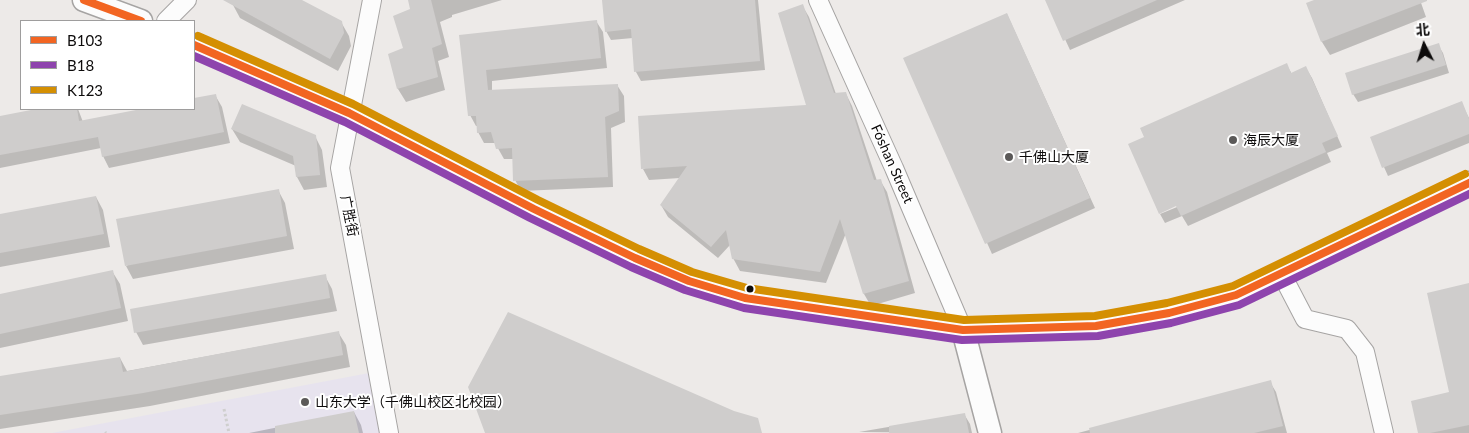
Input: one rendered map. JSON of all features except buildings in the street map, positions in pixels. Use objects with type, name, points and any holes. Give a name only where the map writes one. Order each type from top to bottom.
[{"type":"main road","points":[[84,0],[138,20]]},
{"type":"main road","points":[[195,44],[349,113],[534,209],[635,258],[689,281],[745,298],[964,330],[1096,326],[1169,313],[1236,295],[1469,183]]},
{"type":"main road","points":[[964,330],[990,433]]},
{"type":"street","points":[[167,20],[187,0]]},
{"type":"street","name":"广胜街","points":[[372,0],[340,168],[389,433]]},
{"type":"street","name":"Fóshan Street","points":[[818,0],[894,168],[964,330]]},
{"type":"street","points":[[1281,273],[1305,320],[1347,329],[1365,352],[1384,433]]},
{"type":"path","points":[[224,410],[229,433]]},
{"type":"shaded area","name":"山东大学（千佛山校区北校园）","points":[[385,370],[397,433],[52,433]]},
{"type":"transit line","name":"B103","points":[[84,0],[138,20]]},
{"type":"transit line","name":"K123","points":[[198,36],[353,104],[538,200],[639,249],[692,272],[747,288],[964,320],[1095,316],[1167,303],[1233,286],[1465,174]]},
{"type":"transit line","name":"B103","points":[[195,45],[349,113],[534,209],[635,258],[689,281],[745,298],[963,330],[1096,326],[1169,313],[1236,295],[1469,183]]},
{"type":"transit line","name":"B18","points":[[195,56],[345,122],[530,218],[631,267],[685,290],[744,308],[962,340],[1098,336],[1171,323],[1239,305],[1469,194]]},
{"type":"place","name":"海辰大厦","points":[[1233,140]]},
{"type":"place","name":"千佛山大厦","points":[[1009,157]]},
{"type":"place","name":"山东大学（千佛山校区北校园）","points":[[305,402]]}]
